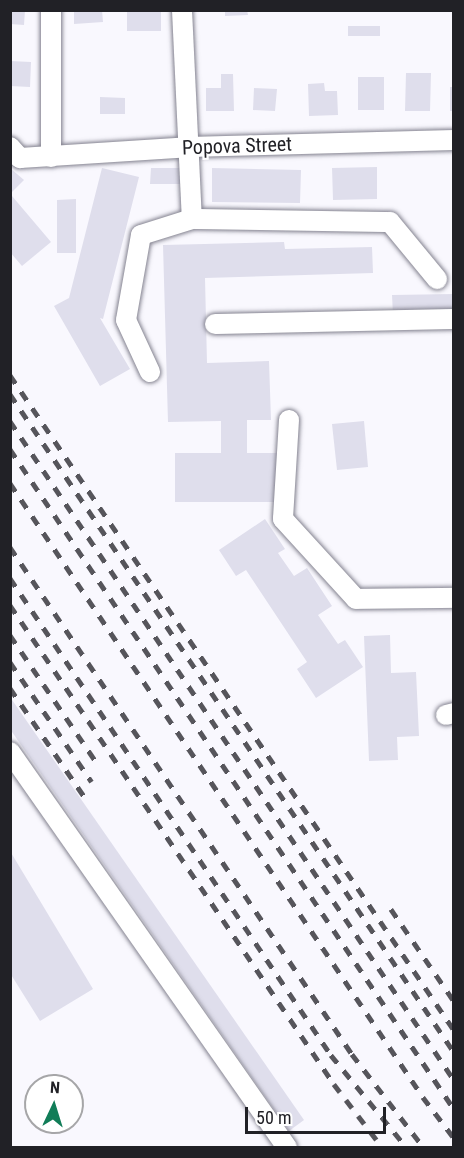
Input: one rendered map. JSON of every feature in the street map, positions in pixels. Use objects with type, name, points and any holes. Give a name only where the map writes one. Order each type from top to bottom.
[{"type":"street","points":[[51,10],[51,157]]},
{"type":"street","points":[[182,10],[192,219]]},
{"type":"street","name":"Popova Street","points":[[15,153],[51,157],[188,147],[453,140]]},
{"type":"street","points":[[150,372],[126,320],[141,235],[192,219],[390,222],[437,279]]},
{"type":"street","points":[[215,324],[453,319]]},
{"type":"street","points":[[289,420],[283,519],[356,599],[453,598]]},
{"type":"street","points":[[10,752],[287,1148]]},
{"type":"building","points":[[10,10],[25,10],[24,25],[10,24]]},
{"type":"building","points":[[74,10],[102,10],[103,22],[74,24]]},
{"type":"building","points":[[127,10],[161,10],[161,31],[127,31]]},
{"type":"building","points":[[225,10],[247,10],[248,15],[225,16]]},
{"type":"building","points":[[348,26],[380,26],[380,36],[348,36]]},
{"type":"building","points":[[10,61],[31,62],[30,87],[10,86]]},
{"type":"building","points":[[406,73],[431,73],[430,111],[405,111]]},
{"type":"building","points":[[221,74],[233,74],[234,111],[206,111],[206,88],[221,88]]},
{"type":"building","points":[[358,77],[384,77],[384,110],[358,110]]},
{"type":"building","points":[[324,83],[325,91],[337,91],[338,115],[309,116],[308,84]]},
{"type":"building","points":[[450,87],[454,87],[454,111],[450,111]]},
{"type":"building","points":[[254,88],[277,89],[275,111],[253,110]]},
{"type":"building","points":[[100,97],[125,98],[125,114],[100,114]]},
{"type":"building","points":[[377,167],[377,199],[333,200],[332,168]]},
{"type":"building","points":[[10,168],[24,180],[10,194]]},
{"type":"building","points":[[102,168],[139,177],[103,319],[100,318],[130,369],[100,386],[54,306],[69,298]]},
{"type":"building","points":[[151,168],[180,168],[180,184],[150,184]]},
{"type":"building","points":[[212,168],[301,170],[300,203],[212,202]]},
{"type":"building","points":[[12,196],[51,242],[22,266],[10,252]]},
{"type":"building","points":[[76,199],[76,253],[57,253],[57,200]]},
{"type":"building","points":[[284,242],[285,249],[372,247],[373,273],[205,278],[207,363],[269,361],[271,420],[247,420],[247,453],[277,453],[277,502],[175,502],[175,453],[221,453],[221,421],[168,422],[163,245]]},
{"type":"building","points":[[454,294],[454,314],[393,315],[392,295]]},
{"type":"building","points":[[364,421],[368,467],[337,470],[332,424]]},
{"type":"building","points":[[265,519],[285,549],[278,553],[294,576],[307,568],[332,606],[318,615],[338,644],[345,640],[363,667],[316,698],[297,669],[307,662],[246,570],[236,576],[219,550]]},
{"type":"building","points":[[390,635],[391,673],[416,672],[419,736],[397,737],[398,760],[369,761],[364,636]]},
{"type":"building","points":[[10,697],[304,1120],[289,1131],[10,729]]},
{"type":"building","points":[[10,851],[93,989],[40,1021],[10,973]]},
{"type":"railway","points":[[10,375],[454,1030]]},
{"type":"railway","points":[[10,394],[454,1052]]},
{"type":"railway","points":[[10,421],[454,1080]]},
{"type":"railway","points":[[10,449],[454,1109]]},
{"type":"railway","points":[[10,483],[423,1097],[454,1138]]},
{"type":"railway","points":[[10,547],[352,1054],[424,1148]]},
{"type":"railway","points":[[10,578],[331,1055],[407,1148]]},
{"type":"railway","points":[[10,605],[334,1084],[383,1148]]},
{"type":"railway","points":[[10,635],[99,766]]},
{"type":"railway","points":[[10,662],[92,782]]},
{"type":"railway","points":[[10,688],[84,796]]},
{"type":"railway","points":[[391,909],[454,1001]]}]
